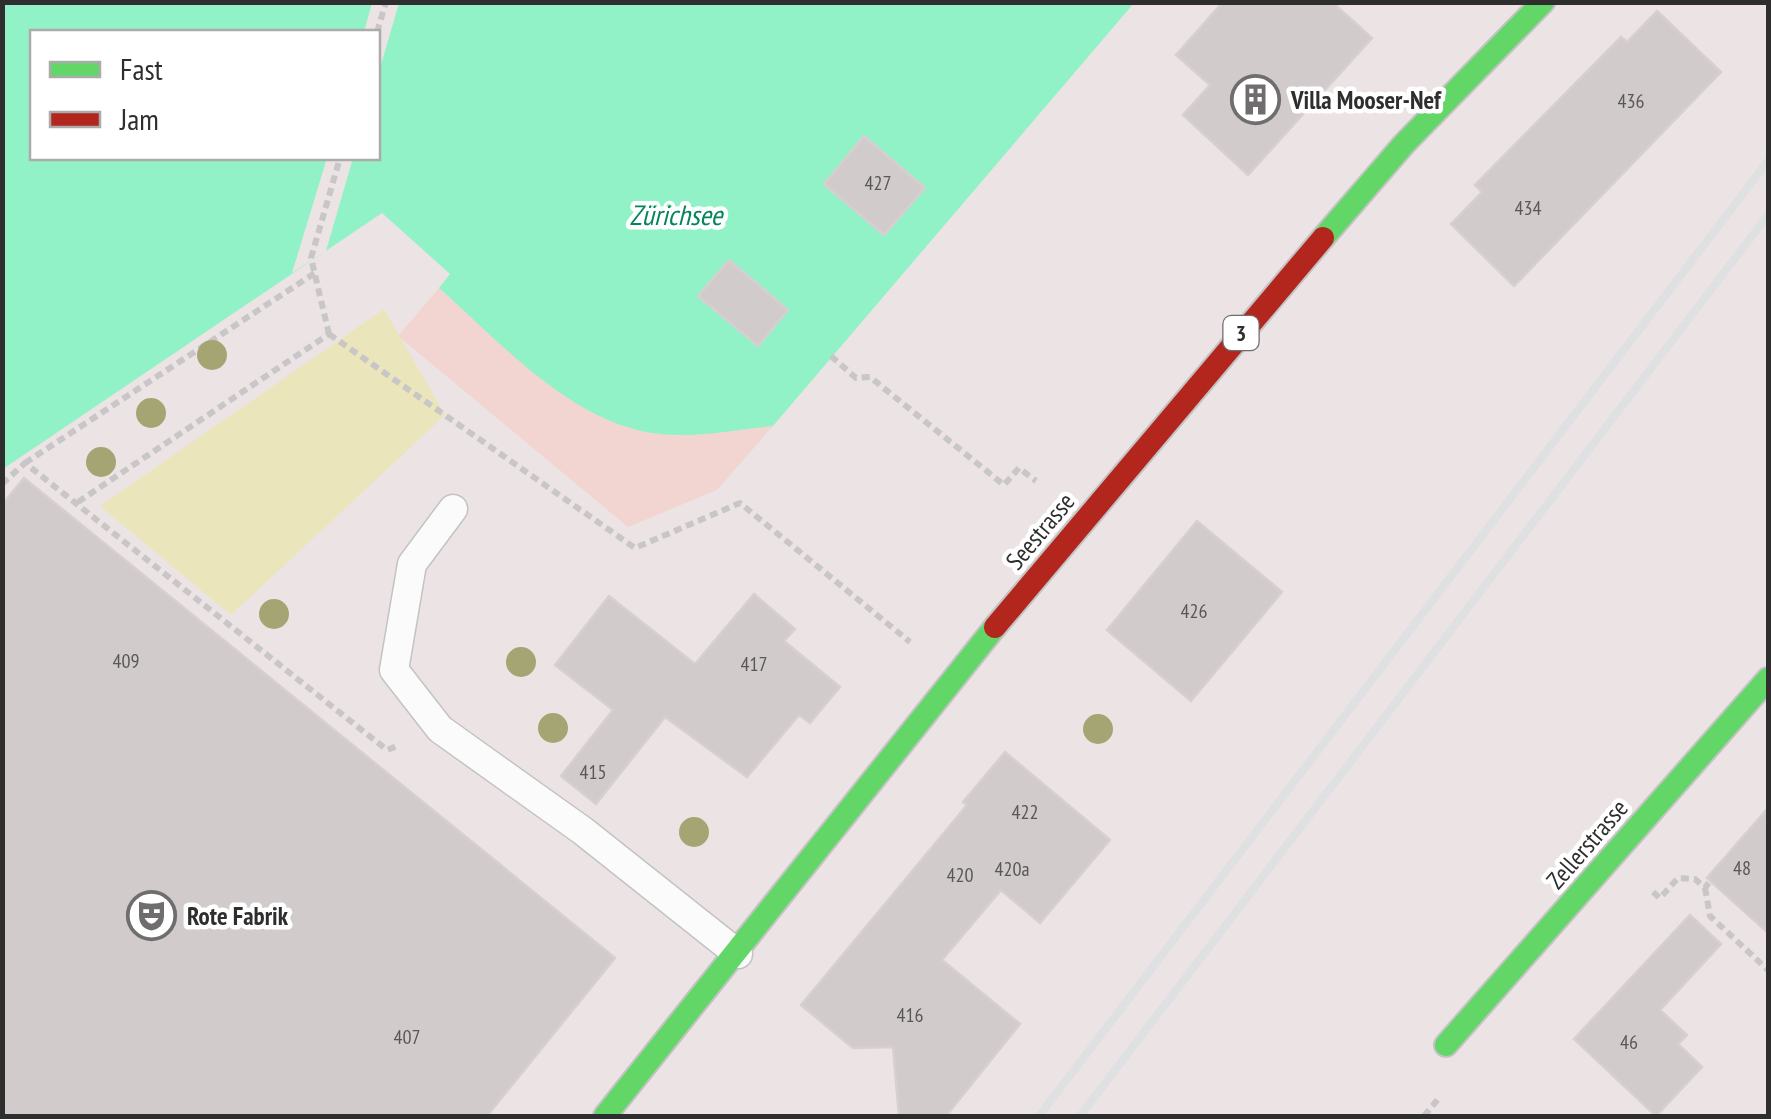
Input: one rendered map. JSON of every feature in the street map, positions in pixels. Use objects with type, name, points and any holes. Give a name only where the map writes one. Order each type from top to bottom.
[{"type":"main road","name":"Seestrasse","points":[[604,1116],[738,954],[954,677],[1404,144],[1543,2]]},
{"type":"main road","name":"Zellerstrasse","points":[[1446,1045],[1768,679]]},
{"type":"lane","points":[[452,509],[412,564],[394,670],[440,729],[582,831],[738,954]]},
{"type":"path","points":[[378,30],[386,2]]},
{"type":"path","points":[[339,160],[311,258],[329,334],[635,548],[740,503],[954,677]]},
{"type":"path","points":[[2,484],[25,464],[315,273]]},
{"type":"path","points":[[78,502],[329,334]]},
{"type":"path","points":[[831,356],[856,378],[870,377],[1004,485],[1019,468],[1036,481]]},
{"type":"path","points":[[25,464],[78,502],[387,750],[440,729]]},
{"type":"path","points":[[1646,886],[1660,898],[1678,878],[1708,885],[1710,916],[1768,970]]},
{"type":"shaded area","points":[[384,309],[445,415],[231,615],[100,506]]},
{"type":"sand","points":[[439,288],[545,381],[672,436],[773,426],[717,490],[628,527],[398,336]]},
{"type":"water","name":"Zürichsee","points":[[3,3],[1134,3],[773,426],[674,435],[639,430],[575,403],[517,359],[439,288],[450,274],[382,213],[3,469]]},
{"type":"pier","points":[[372,3],[399,3],[380,68],[380,30],[365,30]]},
{"type":"pier","points":[[326,160],[352,160],[326,251],[292,273]]},
{"type":"building","name":"Villa Mooser-Nef","points":[[1223,2],[1332,2],[1372,38],[1248,175],[1183,115],[1210,85],[1176,55]]},
{"type":"building","points":[[1657,11],[1721,72],[1514,286],[1451,224],[1482,192],[1475,185],[1621,37],[1627,42]]},
{"type":"building","points":[[864,136],[925,188],[884,235],[824,184]]},
{"type":"building","points":[[729,260],[788,310],[758,346],[698,296]]},
{"type":"building","points":[[24,478],[615,958],[487,1116],[2,1116],[2,505]]},
{"type":"building","points":[[1197,521],[1282,592],[1191,701],[1107,630]]},
{"type":"building","points":[[754,594],[795,629],[784,641],[840,687],[810,723],[799,715],[747,777],[665,717],[596,804],[561,776],[613,710],[555,665],[609,596],[695,664]]},
{"type":"building","points":[[1005,752],[1110,840],[1040,923],[1001,890],[942,960],[1020,1024],[946,1116],[899,1116],[893,1047],[853,1048],[801,1005],[967,805],[963,802]]},
{"type":"building","points":[[1768,808],[1768,933],[1707,878]]},
{"type":"building","points":[[1690,915],[1721,944],[1660,1010],[1687,1035],[1678,1044],[1702,1067],[1656,1116],[1574,1039]]},
{"type":"railway","points":[[1039,1116],[1768,161]]},
{"type":"railway","points":[[1080,1116],[1768,215]]},
{"type":"traffic: fast","points":[[1323,238],[1404,144],[1543,2]]},
{"type":"traffic: fast","points":[[605,1116],[995,627]]},
{"type":"traffic: fast","points":[[1446,1045],[1768,679]]},
{"type":"traffic: jam","points":[[995,627],[1323,238]]},
{"type":"place","name":"Villa Mooser-Nef","points":[[1256,100]]},
{"type":"place","name":"Rote Fabrik","points":[[152,916]]}]
